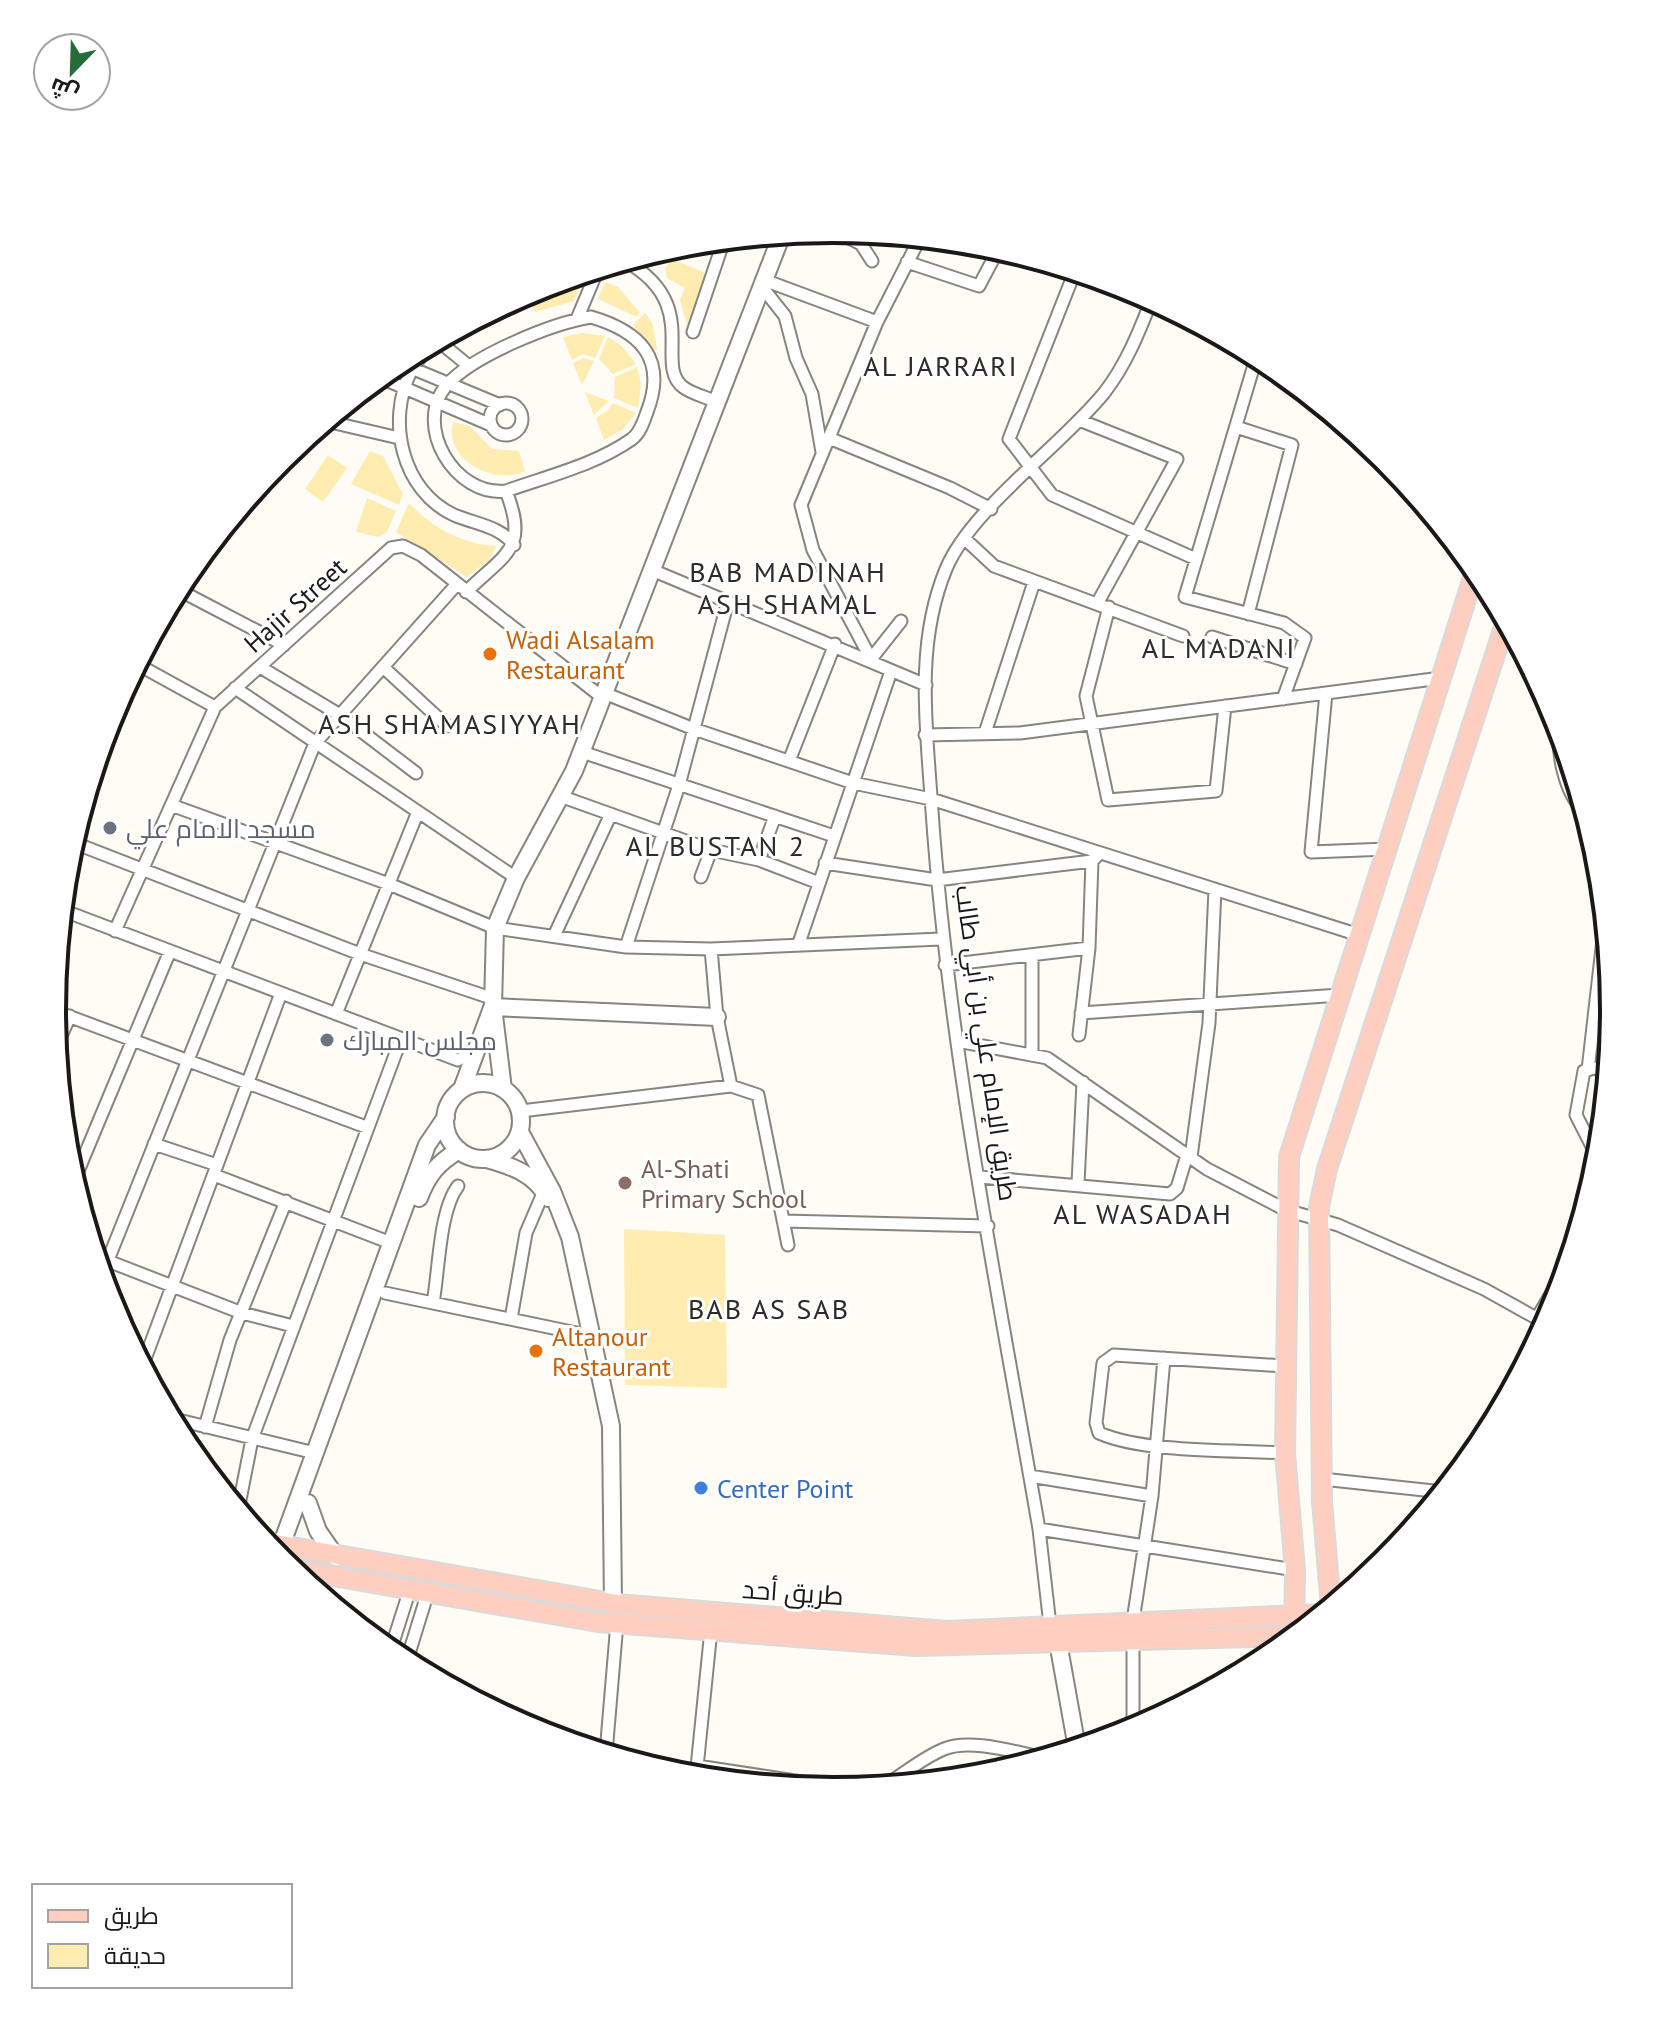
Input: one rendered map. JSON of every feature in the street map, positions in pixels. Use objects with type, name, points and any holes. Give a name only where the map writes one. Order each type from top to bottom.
[{"type":"main road","points":[[1295,1622],[1295,1570],[1285,1453],[1289,1157],[1471,584]]},
{"type":"main road","points":[[1330,1594],[1322,1479],[1319,1219],[1327,1169],[1507,646]]},
{"type":"main road","name":"طريق أحد","points":[[287,1547],[613,1604],[947,1631],[1054,1633],[1130,1642],[1275,1637]]},
{"type":"main road","name":"طريق أحد","points":[[312,1572],[617,1623],[946,1648],[1133,1621],[1304,1615]]},
{"type":"street","points":[[861,244],[872,261]]},
{"type":"street","points":[[613,1604],[611,1426],[570,1237],[552,1191],[520,1132],[521,1111],[503,1089],[493,1003],[495,928],[516,878],[582,752],[778,246]]},
{"type":"street","points":[[871,659],[813,550],[801,505],[877,322],[915,248]]},
{"type":"street","points":[[693,332],[720,252]]},
{"type":"street","points":[[907,262],[979,286],[993,260]]},
{"type":"street","points":[[636,269],[653,280],[666,299],[672,316],[672,368],[676,379],[683,387],[717,402]]},
{"type":"street","points":[[1071,281],[1009,439],[1052,495],[1196,559]]},
{"type":"street","points":[[577,319],[593,282]]},
{"type":"street","points":[[763,284],[877,322]]},
{"type":"street","points":[[763,284],[785,316],[796,358],[812,394],[822,453]]},
{"type":"street","name":"طريق الإمام علي بن أبي طالب","points":[[1075,1738],[1054,1633],[941,939],[925,735],[926,685],[933,614],[946,569],[964,538],[1105,391],[1131,351],[1147,310]]},
{"type":"street","points":[[591,317],[628,330],[649,356],[654,395],[636,437],[583,465],[506,491],[494,492],[461,476],[438,450],[436,418],[440,402],[448,383],[469,366],[480,358],[577,319],[591,317]]},
{"type":"street","points":[[447,348],[469,366]]},
{"type":"street","points":[[413,368],[500,405]]},
{"type":"street","points":[[1253,368],[1185,597],[1284,623],[1305,638],[1283,699]]},
{"type":"street","points":[[412,369],[405,388],[399,438],[412,477],[427,498],[450,513],[507,535],[514,545]]},
{"type":"street","points":[[392,383],[508,435],[522,425],[522,415],[517,406],[507,403],[500,405],[492,412],[491,425]]},
{"type":"street","points":[[1079,420],[1177,459],[1136,532],[1104,604],[1086,696],[1108,800],[1216,791],[1225,706]]},
{"type":"street","points":[[338,424],[399,438]]},
{"type":"street","points":[[1236,427],[1292,445],[1248,614]]},
{"type":"street","points":[[829,438],[950,488],[991,509]]},
{"type":"street","points":[[108,1260],[315,743],[383,667],[462,588],[514,545],[517,524],[506,491]]},
{"type":"street","points":[[964,538],[994,566],[1104,604],[1183,636]]},
{"type":"street","name":"Hajir Street","points":[[115,931],[215,707],[391,548],[403,546],[604,696],[853,783],[931,799],[1096,857],[1215,889],[1359,935]]},
{"type":"street","points":[[652,570],[871,659],[926,685]]},
{"type":"street","points":[[985,733],[1034,582]]},
{"type":"street","points":[[188,595],[284,645]]},
{"type":"street","points":[[626,947],[679,785],[728,601]]},
{"type":"street","points":[[871,659],[901,621]]},
{"type":"street","points":[[1212,637],[1296,664]]},
{"type":"street","points":[[789,761],[835,644]]},
{"type":"street","points":[[260,667],[340,715],[416,773]]},
{"type":"street","points":[[383,667],[447,726]]},
{"type":"street","points":[[146,669],[215,707]]},
{"type":"street","points":[[799,943],[891,671]]},
{"type":"street","points":[[925,735],[1020,733],[1441,678]]},
{"type":"street","points":[[235,688],[417,814],[516,878]]},
{"type":"street","points":[[1326,693],[1311,852],[1387,849]]},
{"type":"street","points":[[582,752],[834,836]]},
{"type":"street","points":[[560,796],[711,850],[759,860],[819,883]]},
{"type":"street","points":[[171,805],[276,841],[495,928],[626,947],[711,949],[941,939]]},
{"type":"street","points":[[336,1014],[417,814]]},
{"type":"street","points":[[554,936],[610,816]]},
{"type":"street","points":[[759,860],[775,816]]},
{"type":"street","points":[[84,847],[493,1003],[717,1017]]},
{"type":"street","points":[[701,877],[711,850]]},
{"type":"street","points":[[825,863],[937,880],[1096,857],[1079,1035]]},
{"type":"street","points":[[980,1177],[1174,1193],[1189,1156],[1210,1003],[1215,889]]},
{"type":"street","points":[[73,914],[458,1060],[477,1050]]},
{"type":"street","points":[[945,965],[1089,948]]},
{"type":"street","points":[[711,949],[717,1017],[731,1086]]},
{"type":"street","points":[[82,1162],[170,951]]},
{"type":"street","points":[[1032,955],[1032,1055]]},
{"type":"street","points":[[1588,1070],[1599,977]]},
{"type":"street","points":[[147,1353],[281,993]]},
{"type":"street","points":[[1081,1013],[1340,995]]},
{"type":"street","points":[[281,1541],[427,1145],[446,1117],[454,1097],[462,1089],[493,1003]]},
{"type":"street","points":[[66,1015],[366,1127]]},
{"type":"street","points":[[67,1024],[70,1016]]},
{"type":"street","points":[[241,1497],[252,1439],[401,1039]]},
{"type":"street","points":[[957,1041],[1047,1058],[1189,1156],[1286,1210],[1319,1219],[1472,1284],[1536,1318]]},
{"type":"street","points":[[1588,1139],[1576,1115],[1584,1071],[1597,1069]]},
{"type":"street","points":[[1078,1183],[1083,1082]]},
{"type":"street","points":[[462,1089],[483,1083],[503,1089]]},
{"type":"street","points":[[521,1111],[731,1086],[758,1095],[788,1245]]},
{"type":"street","points":[[446,1117],[448,1136],[459,1150],[471,1157],[516,1168],[544,1191],[570,1237]]},
{"type":"street","points":[[487,1159],[504,1153],[520,1132]]},
{"type":"street","points":[[154,1144],[391,1243]]},
{"type":"street","points":[[282,1542],[308,1503],[426,1178],[440,1161],[459,1150]]},
{"type":"street","points":[[433,1303],[445,1223],[452,1195],[458,1186]]},
{"type":"street","points":[[511,1319],[526,1233],[544,1191]]},
{"type":"street","points":[[205,1427],[230,1340],[286,1201]]},
{"type":"street","points":[[783,1221],[988,1226]]},
{"type":"street","points":[[108,1260],[173,1283],[242,1313],[293,1326]]},
{"type":"street","points":[[385,1293],[591,1336]]},
{"type":"street","points":[[1284,1366],[1114,1355],[1107,1358],[1096,1423],[1099,1433],[1108,1437],[1156,1444],[1285,1453]]},
{"type":"street","points":[[1133,1621],[1152,1496],[1164,1358]]},
{"type":"street","points":[[187,1422],[315,1453]]},
{"type":"street","points":[[1030,1476],[1152,1496]]},
{"type":"street","points":[[1322,1479],[1431,1491]]},
{"type":"street","points":[[308,1503],[318,1531],[336,1557]]},
{"type":"street","points":[[1039,1529],[1144,1549],[1295,1570]]},
{"type":"street","points":[[396,1640],[419,1590]]},
{"type":"street","points":[[409,1649],[419,1590]]},
{"type":"street","points":[[607,1743],[617,1623]]},
{"type":"street","points":[[698,1764],[711,1630]]},
{"type":"street","points":[[1130,1642],[1133,1647],[1133,1716]]},
{"type":"street","points":[[903,1773],[948,1747],[973,1747],[1019,1754]]},
{"type":"green space","points":[[674,260],[708,274],[694,323],[687,324],[680,300],[685,288],[667,278],[665,268]]},
{"type":"green space","points":[[605,282],[618,287],[640,313],[637,317],[598,299]]},
{"type":"green space","points":[[580,286],[574,301],[535,312],[532,304]]},
{"type":"green space","points":[[645,313],[653,325],[657,350],[652,351],[633,325]]},
{"type":"green space","points":[[582,333],[605,336],[595,358],[583,354],[572,360],[563,337]]},
{"type":"green space","points":[[608,337],[622,346],[636,364],[613,374],[599,359]]},
{"type":"green space","points":[[583,358],[594,361],[582,385],[573,363]]},
{"type":"green space","points":[[637,367],[641,384],[638,408],[614,398],[615,377]]},
{"type":"green space","points":[[585,392],[609,401],[594,415]]},
{"type":"green space","points":[[613,403],[636,413],[622,430],[604,440],[596,418]]},
{"type":"green space","points":[[453,422],[470,426],[492,449],[519,451],[525,471],[500,475],[474,466],[456,448],[452,436]]},
{"type":"green space","points":[[370,451],[383,456],[403,494],[399,505],[351,484]]},
{"type":"green space","points":[[328,455],[347,468],[323,502],[305,489]]},
{"type":"green space","points":[[367,498],[396,511],[387,532],[378,537],[356,532]]},
{"type":"green space","points":[[409,503],[448,533],[471,542],[496,546],[490,559],[467,577],[396,532]]},
{"type":"green space","points":[[624,1229],[725,1235],[727,1388],[625,1385]]},
{"type":"place","name":"Wadi Alsalam Restaurant","points":[[490,654]]},
{"type":"place","name":"مسجد الامام علي","points":[[110,828]]},
{"type":"place","name":"مجلس المبارك","points":[[327,1040]]},
{"type":"place","name":"Al-Shati Primary School","points":[[625,1183]]},
{"type":"place","name":"Altanour Restaurant","points":[[536,1351]]},
{"type":"place","name":"Center Point","points":[[701,1488]]},
{"type":"district","name":"AL JARRARI","points":[[941,365]]},
{"type":"district","name":"BAB MADINAH ASH SHAMAL","points":[[788,587]]},
{"type":"district","name":"AL MADANI","points":[[1219,647]]},
{"type":"district","name":"ASH SHAMASIYYAH","points":[[450,723]]},
{"type":"district","name":"AL BUSTAN 2","points":[[716,845]]},
{"type":"district","name":"AL WASADAH","points":[[1143,1213]]},
{"type":"district","name":"BAB AS SAB","points":[[769,1308]]}]
